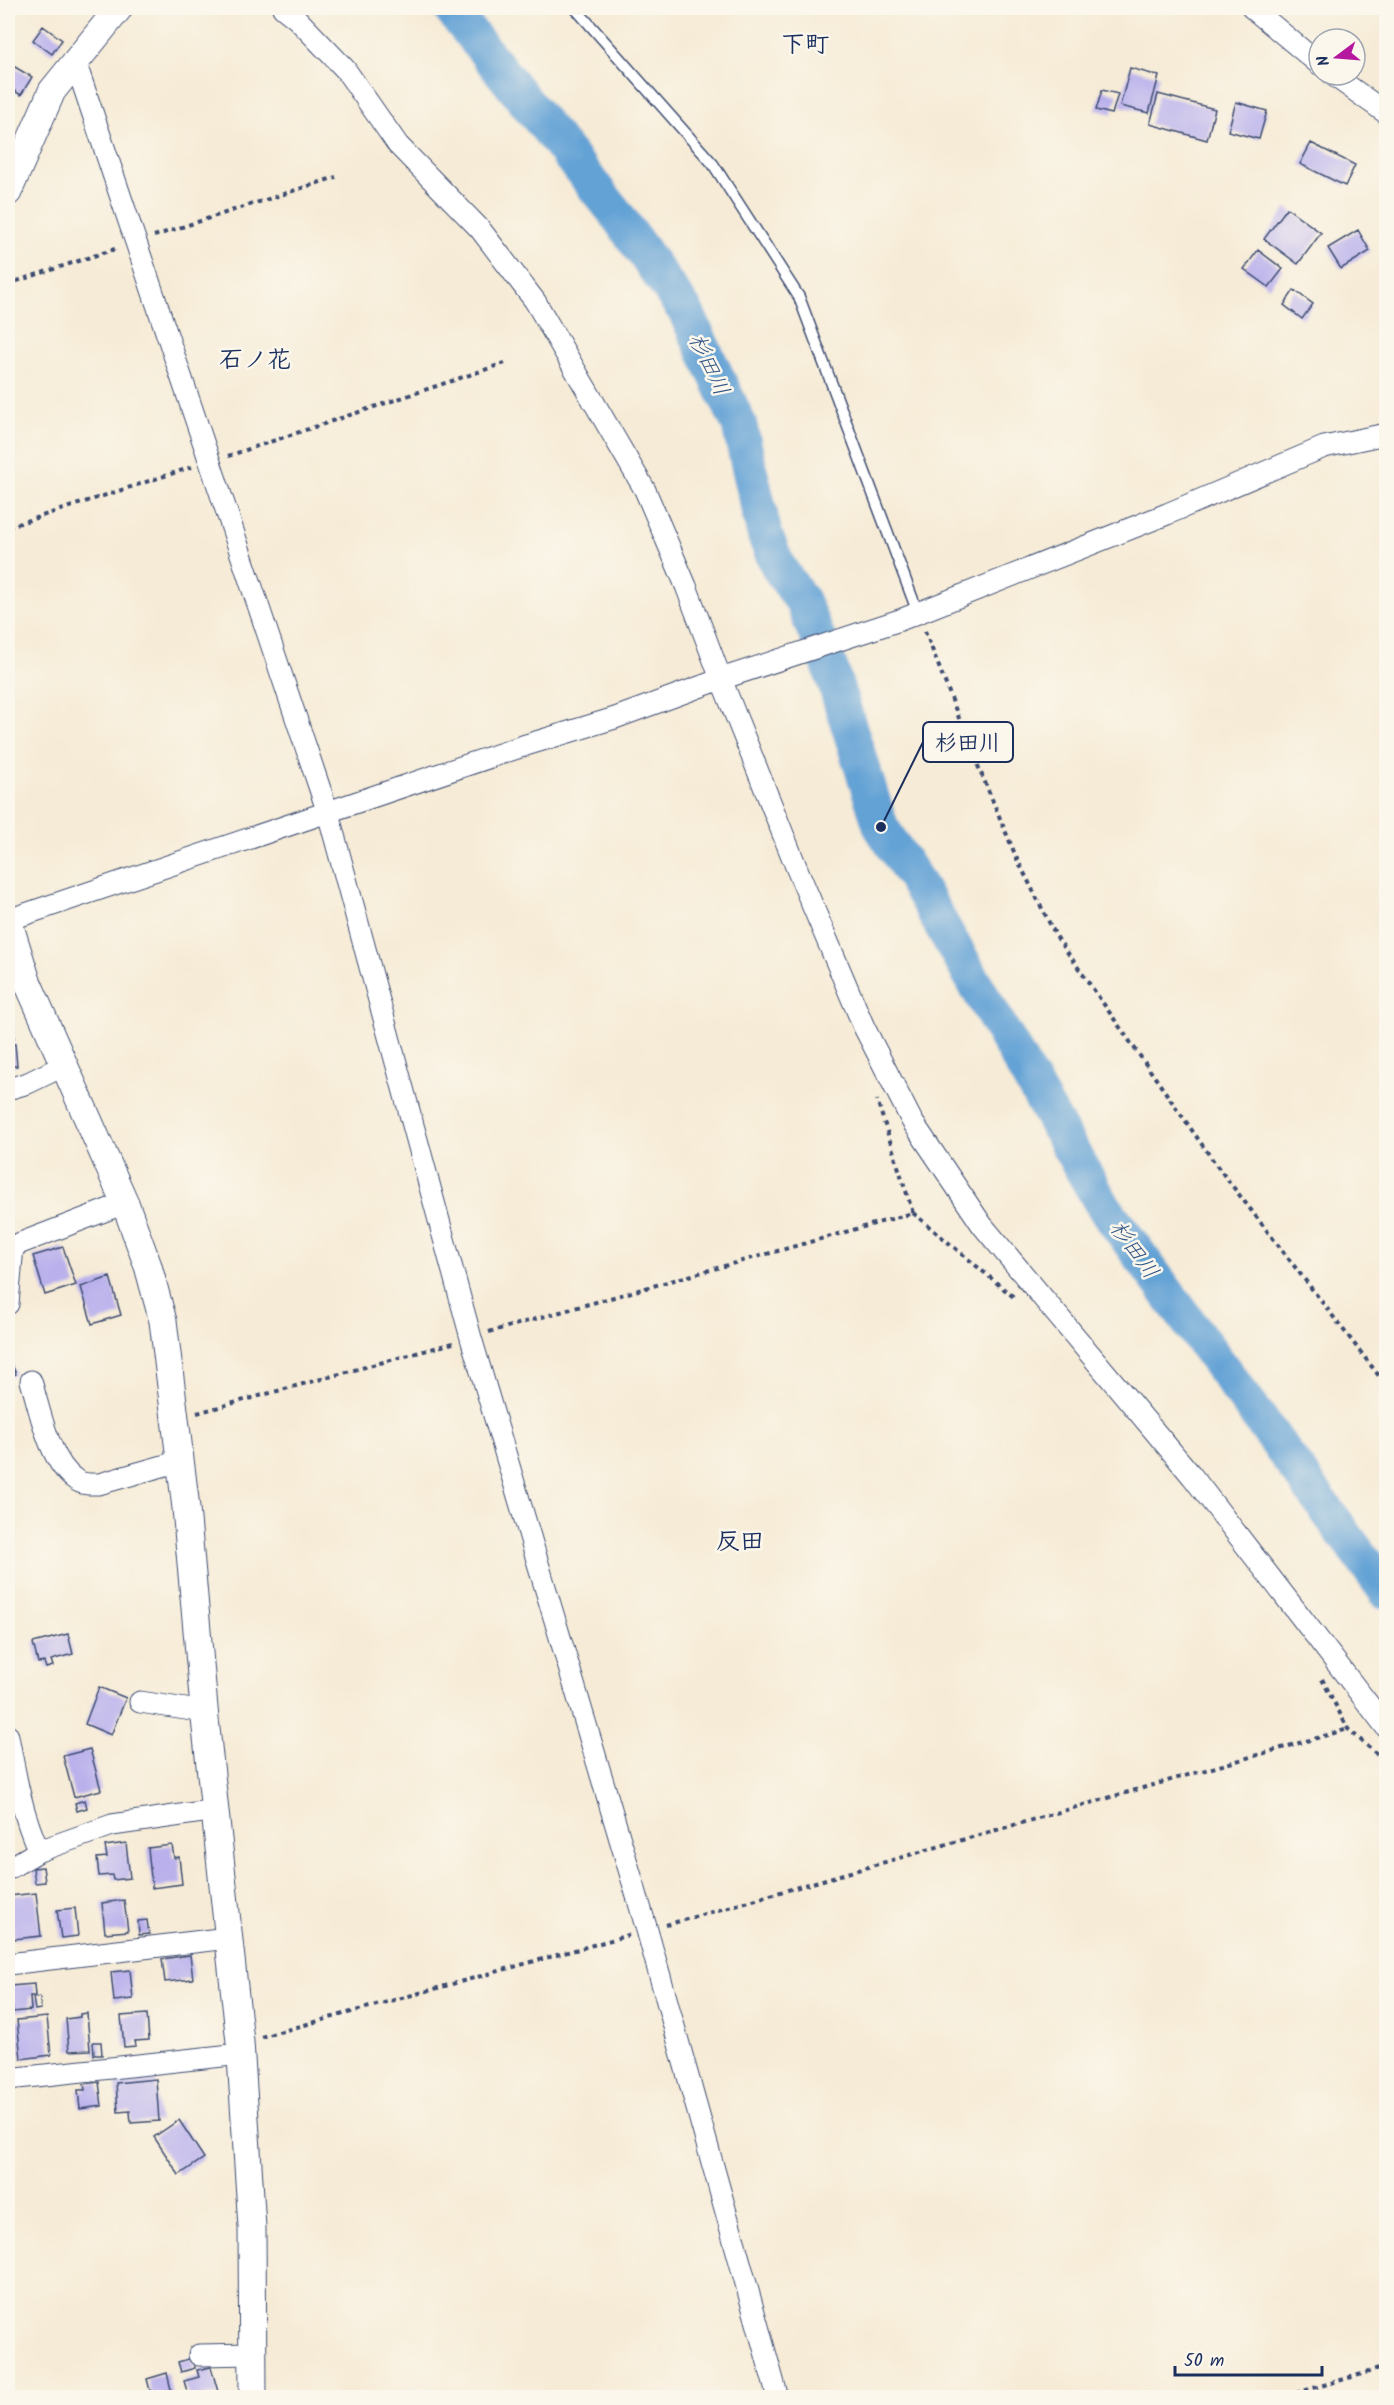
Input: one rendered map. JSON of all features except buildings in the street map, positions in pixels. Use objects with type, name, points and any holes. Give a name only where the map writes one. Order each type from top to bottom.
[{"type":"street","points":[[8,192],[52,92],[119,8]]},
{"type":"street","points":[[1252,8],[1307,54]]},
{"type":"street","points":[[291,11],[345,69],[398,145],[480,229],[535,301],[645,490],[686,586],[730,676],[797,869],[855,1006],[912,1121],[982,1225],[1199,1485],[1386,1727]]},
{"type":"street","points":[[76,64],[328,813],[471,1338],[647,1930],[778,2397]]},
{"type":"street","points":[[1350,87],[1386,113]]},
{"type":"street","points":[[253,2397],[252,2227],[240,2048],[176,1419],[163,1321],[148,1266],[125,1203],[27,981],[8,920],[526,745],[615,718],[730,676],[909,616],[1167,514],[1324,447],[1386,434]]},
{"type":"street","points":[[8,1089],[28,1083],[65,1065]]},
{"type":"street","points":[[8,1304],[13,1246],[125,1203]]},
{"type":"street","points":[[31,1381],[53,1452],[64,1469],[75,1480],[86,1485],[99,1484],[180,1461]]},
{"type":"street","points":[[140,1702],[205,1712]]},
{"type":"street","points":[[8,1736],[12,1783],[39,1851]]},
{"type":"street","points":[[8,1869],[39,1851],[112,1825],[216,1810]]},
{"type":"street","points":[[8,1964],[228,1938]]},
{"type":"street","points":[[8,2079],[240,2048]]},
{"type":"street","points":[[198,2355],[254,2354]]},
{"type":"lane","points":[[575,8],[713,164],[799,297],[909,616]]},
{"type":"path","points":[[8,284],[336,177]]},
{"type":"path","points":[[8,527],[505,363]]},
{"type":"path","points":[[909,616],[971,749],[1017,859],[1056,936],[1217,1166],[1386,1385]]},
{"type":"path","points":[[875,1095],[913,1213],[1021,1304]]},
{"type":"path","points":[[176,1419],[913,1213]]},
{"type":"path","points":[[240,2048],[1348,1729],[1386,1762]]},
{"type":"path","points":[[1279,2397],[1386,2367]]},
{"type":"waterway","name":"杉田川","points":[[450,8],[614,211],[686,312],[739,424],[765,536],[779,568],[802,601],[829,664],[881,827],[915,879],[1102,1204],[1386,1591]]},
{"type":"place","name":"杉田川","points":[[881,827]]},
{"type":"district","name":"下町","points":[[805,44]]},
{"type":"district","name":"石ノ花","points":[[255,359]]},
{"type":"district","name":"反田","points":[[740,1541]]}]
